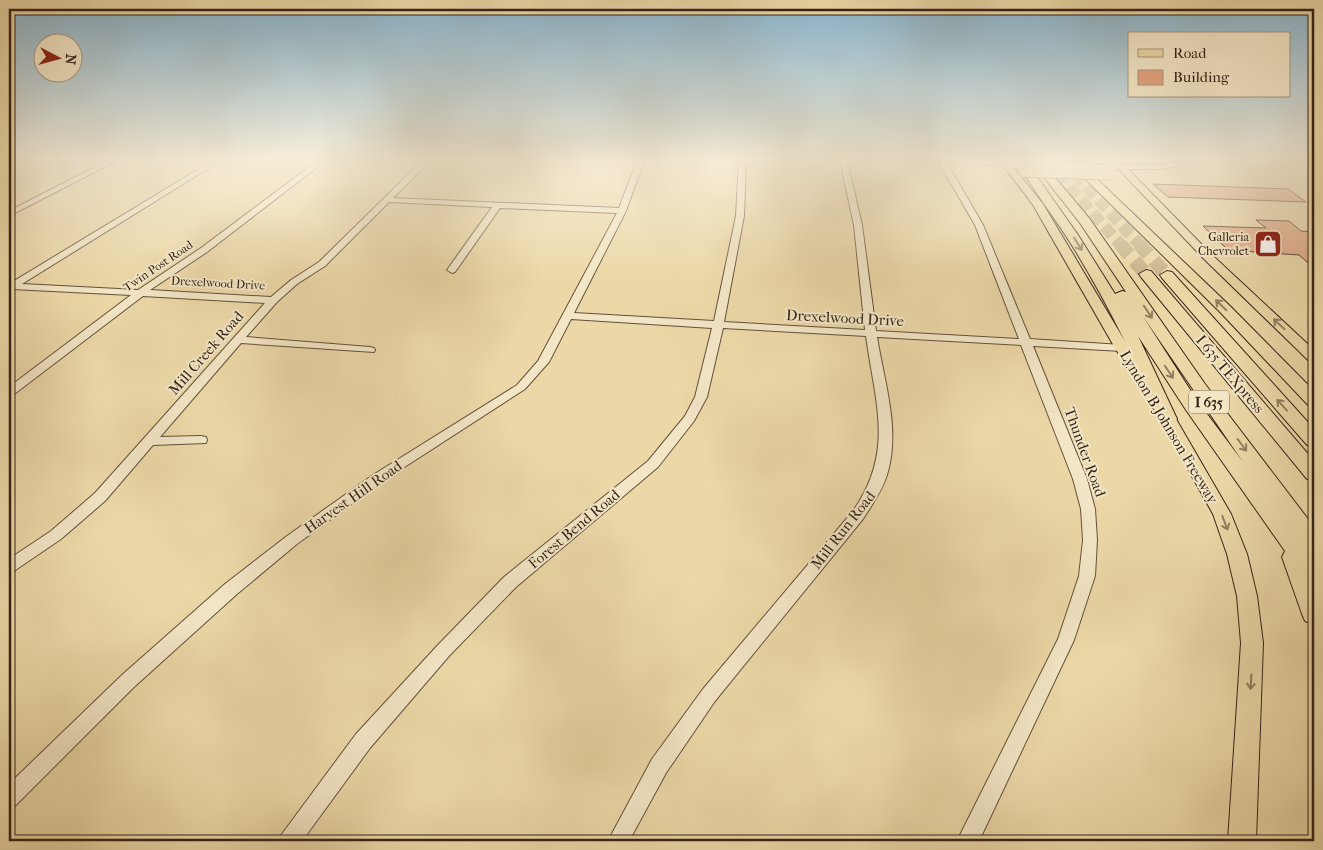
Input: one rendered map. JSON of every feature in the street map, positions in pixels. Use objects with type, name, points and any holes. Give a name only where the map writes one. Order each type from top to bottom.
[{"type":"highway","points":[[1042,201],[1079,246],[1124,323],[1149,371],[1168,419]]},
{"type":"highway","name":"I 635","points":[[1067,201],[1111,257],[1199,388],[1314,543]]},
{"type":"highway","points":[[1113,201],[1268,352],[1314,400]]},
{"type":"highway","points":[[1111,257],[1110,277],[1154,349],[1192,406],[1314,574]]},
{"type":"highway","name":"I 635 TEXpress","points":[[1146,274],[1314,474]]},
{"type":"highway","name":"I 635 TEXpress","points":[[1167,275],[1314,441]]},
{"type":"highway","points":[[1268,352],[1314,389]]},
{"type":"highway","points":[[1284,535],[1314,614]]},
{"type":"main road","name":"Lyndon B Johnson Freeway","points":[[1036,201],[1122,348],[1168,419],[1222,514],[1237,554],[1247,596],[1252,643],[1242,841]]},
{"type":"main road","points":[[1153,201],[1207,256],[1314,358]]},
{"type":"street","points":[[9,214],[35,201]]},
{"type":"street","points":[[11,287],[151,201]]},
{"type":"street","name":"Twin Post Road","points":[[9,392],[141,292],[204,250],[269,201]]},
{"type":"street","name":"Mill Creek Road","points":[[9,567],[81,515],[100,497],[273,300],[294,282],[322,264],[385,201]]},
{"type":"street","points":[[401,201],[622,211]]},
{"type":"street","name":"Harvest Hill Road","points":[[9,798],[182,632],[292,540],[378,478],[521,387],[543,362],[626,201]]},
{"type":"street","name":"Forest Bend Road","points":[[289,841],[363,741],[443,651],[510,582],[652,464],[690,418],[701,397],[718,326],[740,216],[741,201]]},
{"type":"street","name":"Mill Run Road","points":[[618,841],[660,766],[709,695],[858,515],[876,488],[883,463],[885,445],[879,381],[871,334],[859,229],[853,201]]},
{"type":"street","name":"Thunder Road","points":[[966,201],[1026,343],[1080,479],[1088,509],[1090,540],[1088,576],[1066,640],[968,841]]},
{"type":"street","points":[[452,270],[498,205]]},
{"type":"street","name":"Drexelwood Drive","points":[[11,287],[273,300]]},
{"type":"street","name":"Drexelwood Drive","points":[[567,316],[1122,348]]},
{"type":"street","points":[[239,340],[370,350]]},
{"type":"street","points":[[151,440],[201,440]]},
{"type":"building","points":[[1269,201],[1304,201],[1306,202]]},
{"type":"building","name":"Galleria Chevrolet","points":[[1256,220],[1289,221],[1301,231],[1314,232],[1314,268],[1299,255],[1228,250],[1203,226],[1266,228]]},
{"type":"tunnel","points":[[1081,201],[1121,245]]},
{"type":"tunnel","points":[[1099,201],[1140,245]]},
{"type":"tunnel","points":[[1120,244],[1146,274]]},
{"type":"tunnel","points":[[1139,244],[1167,275]]},
{"type":"place","name":"Galleria Chevrolet","points":[[1268,244]]}]
